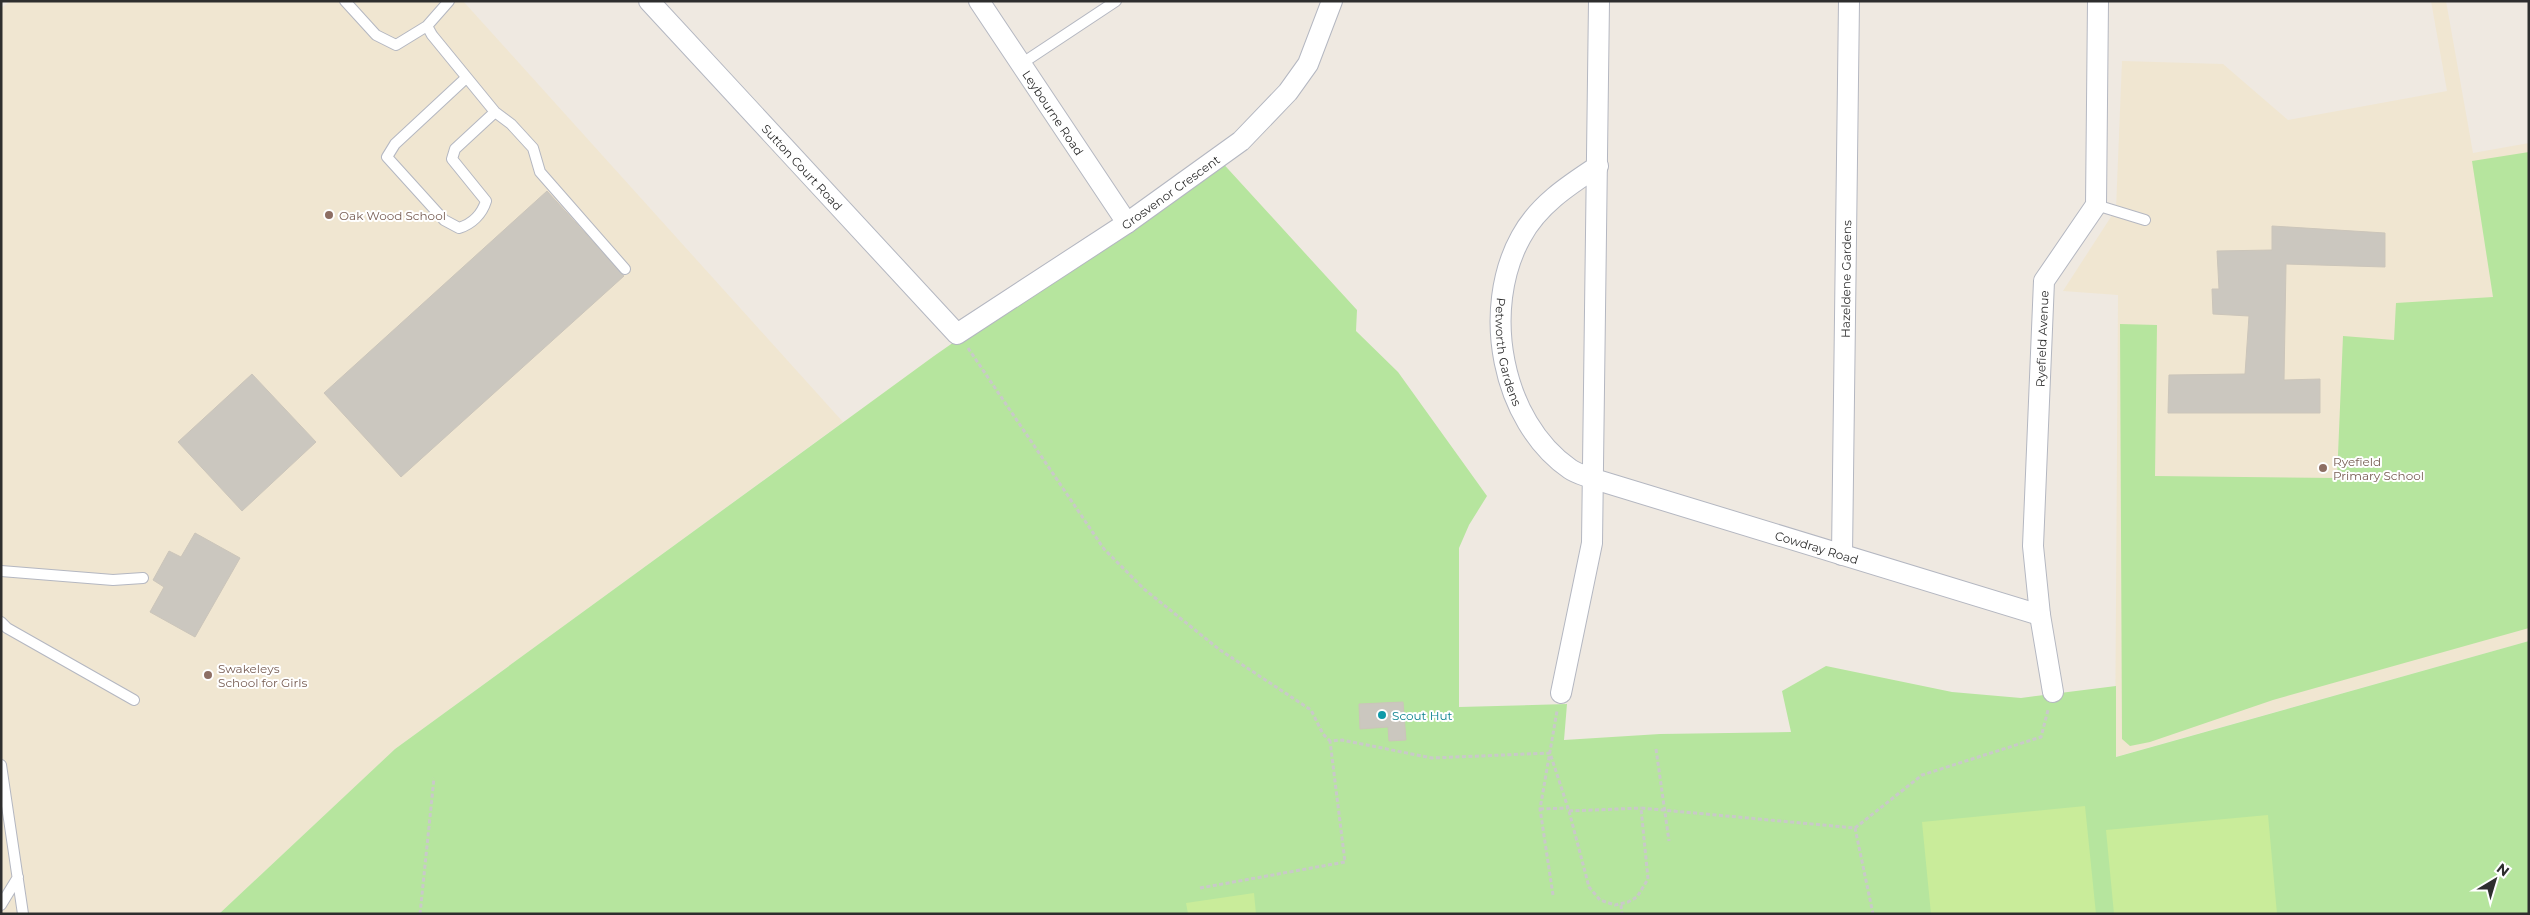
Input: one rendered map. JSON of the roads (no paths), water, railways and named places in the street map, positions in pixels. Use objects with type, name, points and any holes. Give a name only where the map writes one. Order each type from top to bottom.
[{"type":"street","name":"Sutton Court Road","points":[[649,1],[957,334]]},
{"type":"street","name":"Leybourne Road","points":[[979,1],[1127,223]]},
{"type":"street","name":"Grosvenor Crescent","points":[[957,334],[1127,223],[1241,141],[1288,92],[1308,64],[1332,1]]},
{"type":"street","points":[[1561,693],[1592,542],[1600,1]]},
{"type":"street","name":"Hazeldene Gardens","points":[[1842,555],[1849,1]]},
{"type":"street","points":[[2096,205],[2098,1]]},
{"type":"street","name":"Petworth Gardens","points":[[1594,479],[1571,470],[1548,450],[1527,424],[1511,389],[1503,358],[1501,326],[1504,292],[1510,263],[1521,236],[1540,210],[1558,194],[1598,166]]},
{"type":"street","name":"Ryefield Avenue","points":[[2053,692],[2040,615],[2033,546],[2044,281],[2096,205]]},
{"type":"street","name":"Cowdray Road","points":[[1594,479],[2040,615]]},
{"type":"lane","points":[[345,1],[376,35],[396,45],[427,26],[449,1]]},
{"type":"lane","points":[[1021,64],[1116,1]]},
{"type":"lane","points":[[427,26],[466,78],[495,112],[511,124],[532,148],[540,172],[625,269]]},
{"type":"lane","points":[[466,78],[395,144],[387,157],[444,220],[459,228],[468,225],[483,211],[486,201],[452,159],[455,149],[495,112]]},
{"type":"lane","points":[[2096,205],[2144,220]]},
{"type":"lane","points":[[1,571],[114,580],[143,578]]},
{"type":"lane","points":[[1,622],[7,628],[134,700]]},
{"type":"lane","points":[[1,765],[23,914]]},
{"type":"lane","points":[[1,904],[18,877]]},
{"type":"place","name":"Oak Wood School","points":[[329,215]]},
{"type":"place","name":"Ryefield Primary School","points":[[2323,468]]},
{"type":"place","name":"Swakeleys School for Girls","points":[[208,675]]},
{"type":"place","name":"Scout Hut","points":[[1382,715]]}]
